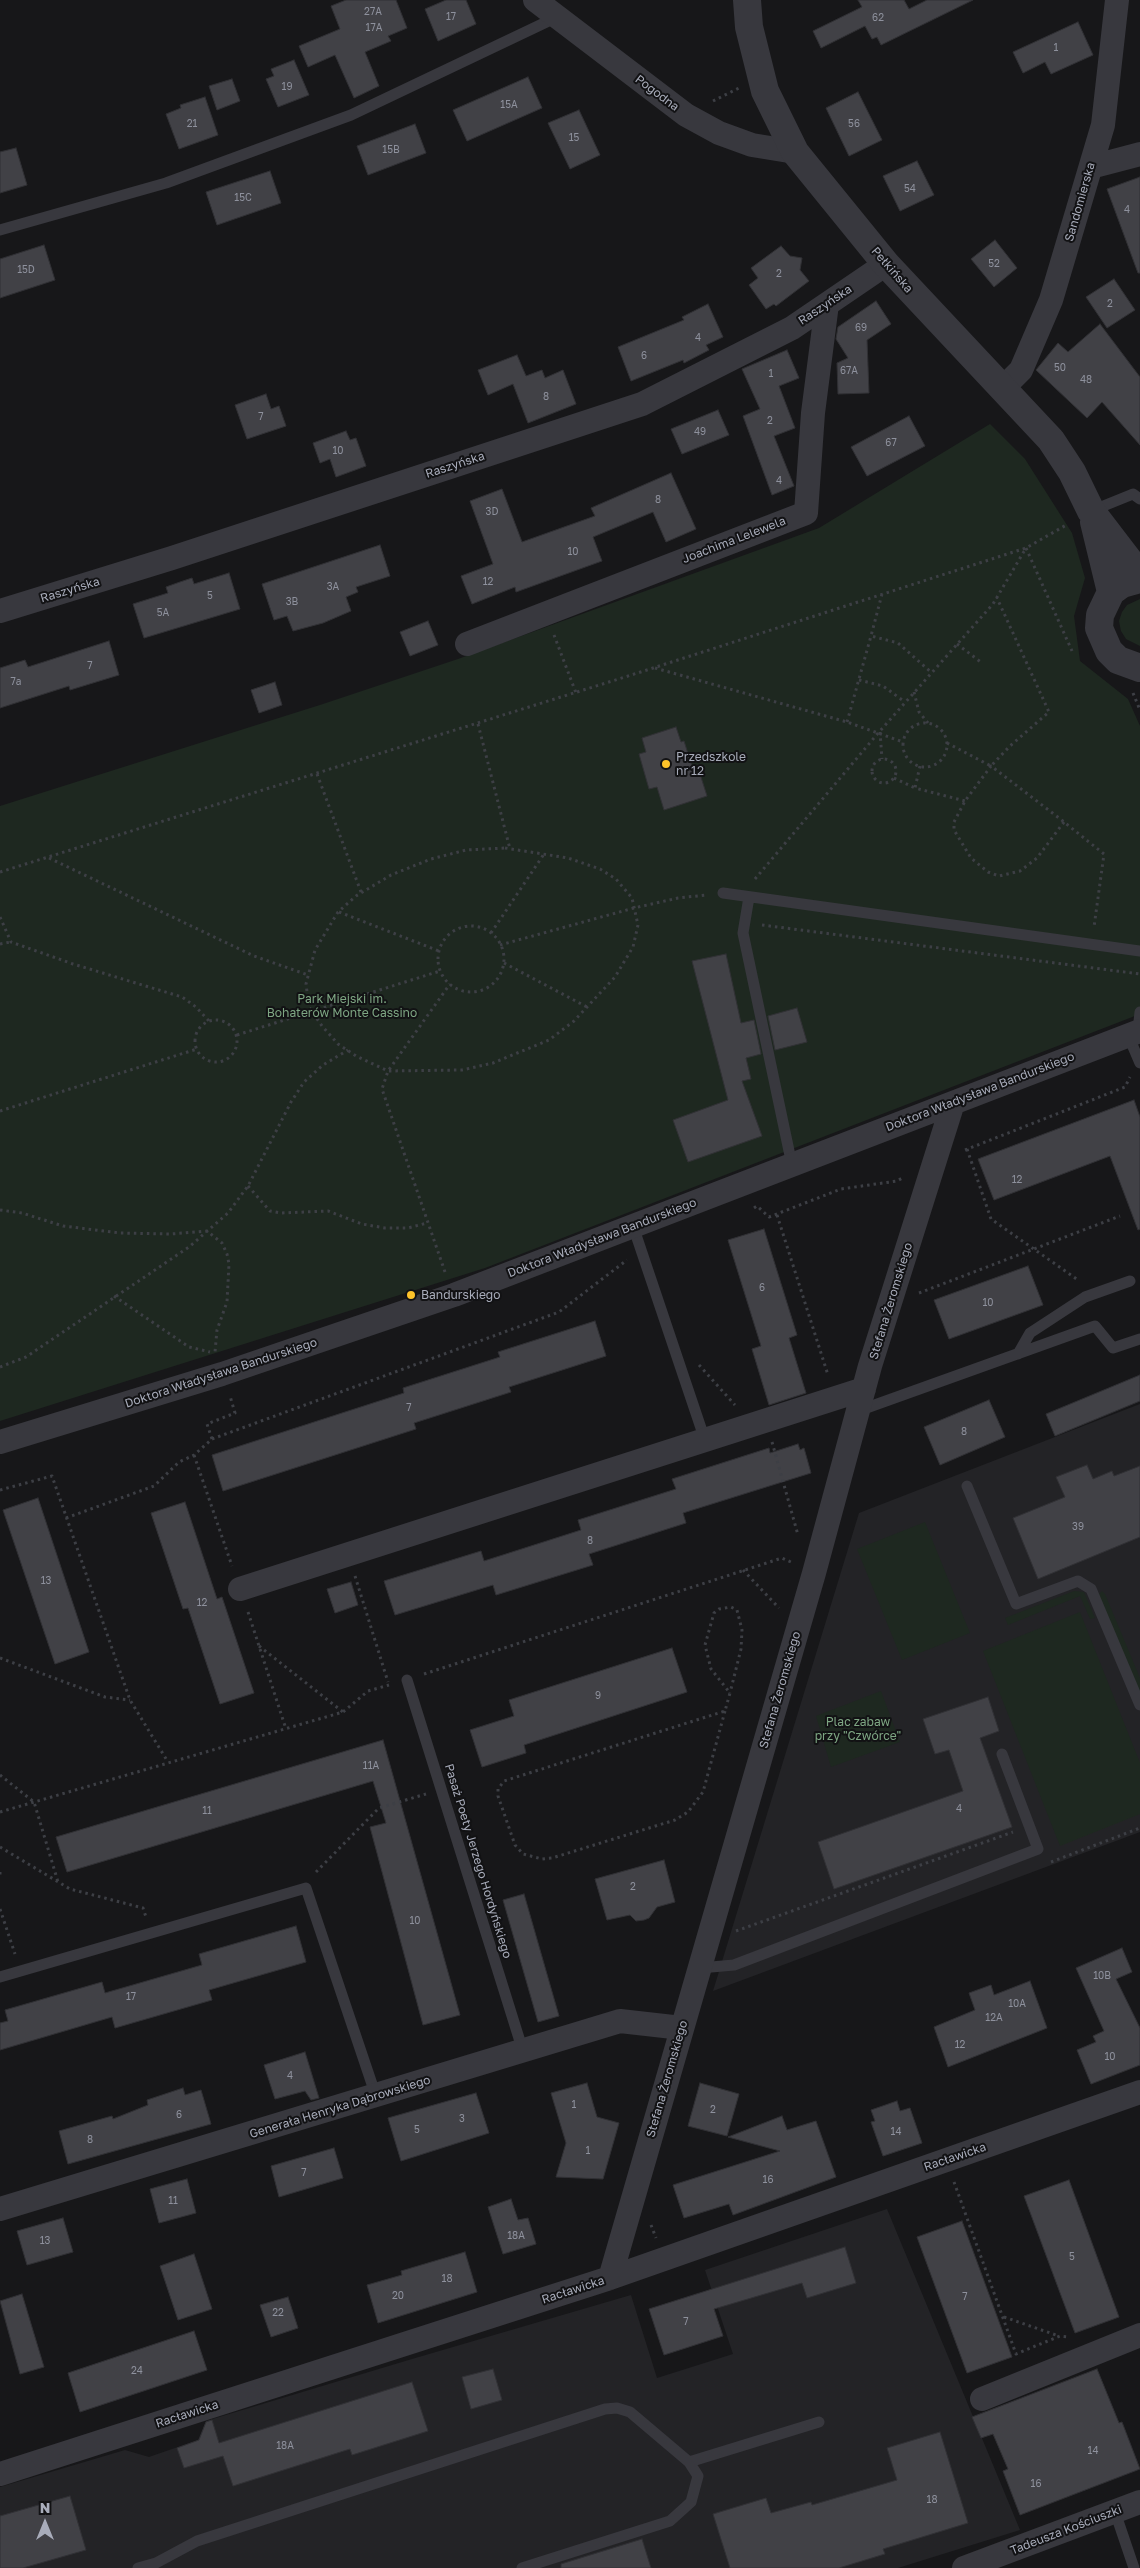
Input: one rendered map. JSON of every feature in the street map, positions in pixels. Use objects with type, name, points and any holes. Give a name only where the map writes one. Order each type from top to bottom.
[{"type":"street","name":"Pogodna","points":[[535,0],[686,115],[719,133],[752,145],[795,152]]},
{"type":"street","name":"Pełkińska","points":[[747,0],[749,27],[765,91],[795,152],[886,264],[1051,440],[1072,472],[1082,516],[1111,592]]},
{"type":"street","name":"Sandomierska","points":[[1002,389],[1021,370],[1051,300],[1091,167],[1103,125],[1116,0]]},
{"type":"street","points":[[1091,167],[1140,154]]},
{"type":"street","name":"Raszyńska","points":[[0,611],[172,558],[642,404],[792,328],[886,264]]},
{"type":"street","name":"Joachima Lelewela","points":[[467,644],[806,513],[813,413],[827,304]]},
{"type":"street","name":"Pełkińska","points":[[1082,516],[1140,577]]},
{"type":"street","points":[[1139,669],[1118,660],[1102,640],[1099,628],[1100,615],[1111,592],[1122,584],[1140,577]]},
{"type":"street","name":"Doktora Władysława Bandurskiego","points":[[0,1442],[222,1374],[454,1294],[953,1103],[1137,1027]]},
{"type":"street","name":"Stefana Żeromskiego","points":[[610,2278],[814,1573],[861,1400],[953,1103]]},
{"type":"street","points":[[240,1589],[705,1440],[761,1429],[835,1397],[861,1400]]},
{"type":"street","name":"Generała Henryka Dąbrowskiego","points":[[0,2210],[620,2021],[682,2028]]},
{"type":"street","name":"Racławicka","points":[[0,2474],[610,2278],[1140,2092]]},
{"type":"street","points":[[982,2399],[1140,2335]]},
{"type":"street","name":"Tadeusza Kościuszki","points":[[964,2568],[1140,2502]]},
{"type":"lane","points":[[0,230],[166,183],[351,115],[557,16]]},
{"type":"lane","points":[[1082,516],[1126,496],[1133,494],[1140,499]]},
{"type":"lane","points":[[723,893],[1140,951]]},
{"type":"lane","points":[[749,897],[743,933],[792,1165]]},
{"type":"lane","points":[[1137,1027],[1140,1064]]},
{"type":"lane","points":[[634,1226],[705,1440]]},
{"type":"lane","points":[[1018,1354],[1030,1333],[1095,1292],[1130,1281]]},
{"type":"lane","points":[[861,1400],[1018,1354],[1095,1326],[1113,1348],[1140,1339]]},
{"type":"lane","points":[[967,1486],[1016,1604],[1078,1581],[1091,1589],[1140,1705]]},
{"type":"lane","name":"Pasaż Poety Jerzego Hordyńskiego","points":[[407,1680],[522,2051]]},
{"type":"lane","points":[[700,1968],[734,1965],[1038,1849],[1002,1754]]},
{"type":"lane","points":[[0,1977],[306,1888],[376,2096]]},
{"type":"lane","points":[[138,2568],[156,2563],[197,2542],[605,2409],[618,2408],[630,2412],[689,2462],[698,2476],[691,2502],[670,2521],[522,2568]]},
{"type":"lane","points":[[689,2462],[819,2422]]},
{"type":"lane","points":[[1115,2512],[1134,2568]]},
{"type":"path","points":[[686,115],[746,84]]},
{"type":"path","points":[[0,872],[478,724],[1026,548],[1082,516]]},
{"type":"path","points":[[500,945],[634,908],[678,898],[723,893],[749,885],[996,597],[1026,548]]},
{"type":"path","points":[[1026,548],[1072,651]]},
{"type":"path","points":[[847,722],[882,594]]},
{"type":"path","points":[[996,597],[1049,712],[1010,746],[991,766],[965,800],[954,822],[954,830],[971,858],[988,872],[999,876],[1020,871],[1037,858],[1064,822]]},
{"type":"path","points":[[545,613],[576,692]]},
{"type":"path","points":[[872,636],[898,643],[932,673]]},
{"type":"path","points":[[957,644],[982,663]]},
{"type":"path","points":[[654,668],[847,722],[904,742]]},
{"type":"path","points":[[859,680],[883,686],[905,702]]},
{"type":"path","points":[[914,692],[920,712],[928,723],[940,728],[948,743],[991,766],[1104,854],[1091,945]]},
{"type":"path","points":[[928,723],[912,728],[906,734],[904,742],[908,759],[920,766],[928,766],[940,760],[946,753],[948,743]]},
{"type":"path","points":[[478,724],[510,848]]},
{"type":"path","points":[[880,732],[882,759]]},
{"type":"path","points":[[882,759],[893,763],[896,770],[894,778],[884,783],[874,777],[873,765],[882,759]]},
{"type":"path","points":[[915,788],[920,766]]},
{"type":"path","points":[[317,774],[361,892]]},
{"type":"path","points":[[894,778],[915,788],[965,800]]},
{"type":"path","points":[[510,848],[544,854],[568,858],[600,869],[616,879],[632,898],[638,925],[633,947],[615,977],[574,1022],[550,1040],[493,1063],[462,1070],[388,1071],[348,1050],[322,1026],[308,1001],[308,975],[315,950],[338,912],[361,892],[391,875],[431,859],[466,850],[510,848]]},
{"type":"path","points":[[491,933],[544,854]]},
{"type":"path","points":[[48,857],[254,956],[308,975]]},
{"type":"path","points":[[338,912],[439,951]]},
{"type":"path","points":[[0,917],[11,942]]},
{"type":"path","points":[[744,923],[1140,974]]},
{"type":"path","points":[[470,926],[481,928],[491,933],[500,945],[504,963],[497,978],[484,990],[463,991],[450,984],[440,971],[439,951],[443,941],[459,928],[470,926]]},
{"type":"path","points":[[0,944],[11,942],[73,964],[182,997],[196,1007],[208,1021]]},
{"type":"path","points":[[504,963],[587,1007]]},
{"type":"path","points":[[236,1035],[440,971]]},
{"type":"path","points":[[450,984],[388,1071],[382,1089],[427,1223],[454,1294]]},
{"type":"path","points":[[222,1020],[233,1028],[236,1035],[236,1049],[232,1055],[220,1062],[206,1059],[197,1049],[196,1036],[202,1024],[208,1021],[222,1020]]},
{"type":"path","points":[[0,1110],[197,1049]]},
{"type":"path","points":[[0,1367],[26,1357],[189,1247],[228,1213],[248,1186],[291,1102],[304,1082],[323,1065],[348,1050]]},
{"type":"path","points":[[967,1149],[991,1219],[1095,1292]]},
{"type":"path","points":[[248,1186],[270,1210],[280,1213],[328,1210],[362,1224],[385,1228],[408,1228],[427,1223]]},
{"type":"path","points":[[0,1210],[22,1213],[63,1226],[120,1233],[171,1234],[208,1231]]},
{"type":"path","points":[[777,1215],[835,1397]]},
{"type":"path","points":[[914,1295],[1120,1216]]},
{"type":"path","points":[[212,1439],[559,1312],[628,1260]]},
{"type":"path","points":[[114,1296],[189,1347],[215,1353]]},
{"type":"path","points":[[672,1340],[708,1373],[761,1429],[800,1543],[803,1533]]},
{"type":"path","points":[[66,1518],[154,1486],[179,1462],[194,1456]]},
{"type":"path","points":[[0,1490],[52,1476],[130,1700],[168,1762]]},
{"type":"path","points":[[792,1573],[796,1556]]},
{"type":"path","points":[[743,1570],[780,1610],[783,1600]]},
{"type":"path","points":[[354,1571],[389,1685]]},
{"type":"path","points":[[725,1711],[504,1781],[498,1788],[498,1796],[514,1845],[523,1854],[542,1859],[552,1858],[675,1820],[692,1807],[703,1792],[725,1711],[730,1692],[741,1649],[742,1630],[737,1610],[731,1607],[719,1609],[714,1613],[705,1644],[711,1669],[730,1692]]},
{"type":"path","points":[[259,1646],[343,1712]]},
{"type":"path","points":[[0,1658],[105,1698],[130,1700]]},
{"type":"path","points":[[0,1776],[34,1802],[58,1882]]},
{"type":"path","points":[[306,1888],[318,1868],[379,1808],[441,1790]]},
{"type":"path","points":[[733,1932],[1030,1826]]},
{"type":"path","points":[[1038,1849],[1051,1862],[1140,1828]]},
{"type":"path","points":[[0,1847],[70,1889],[143,1908],[150,1933]]},
{"type":"path","points":[[0,1909],[20,1971]]},
{"type":"path","points":[[953,2179],[1016,2354],[1060,2336]]},
{"type":"path","points":[[649,2220],[657,2239],[664,2243]]},
{"type":"path","points":[[1003,2317],[1060,2336],[1079,2338]]},
{"type":"shaded area","points":[[1140,1404],[1140,1832],[713,1991],[859,1513]]},
{"type":"shaded area","points":[[887,2209],[1020,2530],[898,2568],[0,2568],[0,2487],[125,2450],[149,2457],[198,2440],[206,2421],[631,2295],[657,2378],[733,2354],[705,2270]]},
{"type":"green space","name":"Park Miejski im. Bohaterów Monte Cassino","points":[[990,424],[1025,459],[1072,533],[1085,578],[1074,616],[1080,661],[1128,699],[1140,726],[1140,1014],[485,1268],[0,1421],[0,806],[323,704],[458,659],[819,528]]},
{"type":"green space","points":[[1140,599],[1140,646],[1126,639],[1121,631],[1119,621],[1127,605]]},
{"type":"green space","points":[[925,1522],[970,1633],[902,1660],[857,1549]]},
{"type":"green space","points":[[1074,1591],[1084,1592],[1095,1618],[1090,1619],[1080,1596],[1008,1625],[1005,1618]]},
{"type":"green space","points":[[1102,1591],[1105,1594],[1140,1678],[1140,1696],[1098,1595]]},
{"type":"green space","points":[[1080,1612],[1140,1763],[1140,1814],[1060,1846],[983,1651]]},
{"type":"green space","name":"Plac zabaw przy \"Czwórce\"","points":[[881,1691],[900,1742],[831,1767],[816,1716]]},
{"type":"building","points":[[346,0],[396,0],[407,28],[388,36],[391,41],[365,52],[379,86],[354,98],[335,55],[308,67],[299,46],[340,29],[331,6]]},
{"type":"building","points":[[446,0],[466,0],[476,24],[438,41],[425,9]]},
{"type":"building","points":[[858,0],[904,0],[909,9],[927,0],[973,0],[881,45],[877,37],[872,39],[865,26],[821,48],[813,31],[862,7]]},
{"type":"building","points":[[1078,22],[1093,55],[1051,74],[1045,62],[1023,73],[1013,52]]},
{"type":"building","points":[[294,60],[309,95],[278,107],[266,79],[274,76],[271,69]]},
{"type":"building","points":[[528,77],[542,108],[467,141],[453,110]]},
{"type":"building","points":[[232,79],[240,101],[217,110],[209,86]]},
{"type":"building","points":[[858,92],[882,140],[849,156],[826,108]]},
{"type":"building","points":[[205,97],[218,135],[179,149],[166,114],[181,108],[180,105]]},
{"type":"building","points":[[579,110],[600,155],[570,169],[548,123]]},
{"type":"building","points":[[415,124],[426,153],[368,175],[357,146]]},
{"type":"building","points":[[16,148],[27,185],[0,193],[0,152]]},
{"type":"building","points":[[917,161],[934,195],[900,211],[883,176]]},
{"type":"building","points":[[270,171],[281,203],[217,225],[206,192]]},
{"type":"building","points":[[1140,177],[1140,273],[1138,273],[1107,189]]},
{"type":"building","points":[[995,240],[1017,268],[994,287],[971,259]]},
{"type":"building","points":[[44,245],[55,280],[0,298],[0,259]]},
{"type":"building","points":[[781,246],[790,256],[802,258],[800,270],[809,281],[776,306],[774,304],[766,309],[749,285],[758,278],[751,268]]},
{"type":"building","points":[[1114,279],[1135,310],[1107,328],[1086,297]]},
{"type":"building","points":[[876,301],[891,324],[867,340],[869,393],[838,394],[837,363],[848,358],[836,339],[838,327]]},
{"type":"building","points":[[708,304],[723,337],[706,345],[709,350],[684,363],[683,360],[631,381],[618,347],[684,320],[682,317]]},
{"type":"building","points":[[1100,324],[1140,377],[1140,445],[1102,402],[1087,418],[1036,370],[1058,343],[1068,352]]},
{"type":"building","points":[[787,350],[799,378],[779,386],[795,428],[774,436],[794,486],[772,495],[743,416],[760,409],[742,369]]},
{"type":"building","points":[[517,355],[526,376],[542,370],[545,378],[563,370],[576,404],[528,423],[513,384],[488,395],[478,370]]},
{"type":"building","points":[[266,394],[271,409],[279,406],[286,426],[247,439],[235,405]]},
{"type":"building","points":[[718,410],[729,435],[682,454],[671,429]]},
{"type":"building","points":[[909,416],[925,446],[867,476],[851,447]]},
{"type":"building","points":[[346,431],[350,440],[356,438],[366,466],[336,477],[330,459],[320,463],[313,443]]},
{"type":"building","points":[[671,473],[696,529],[666,542],[653,512],[593,537],[602,561],[516,592],[515,587],[472,604],[461,576],[493,564],[470,501],[502,489],[522,542],[595,516],[591,508]]},
{"type":"building","points":[[380,545],[390,576],[356,587],[358,592],[346,597],[351,611],[323,623],[293,631],[287,616],[274,620],[262,584]]},
{"type":"building","points":[[229,573],[240,609],[144,638],[133,604],[168,593],[166,587],[192,578],[194,584]]},
{"type":"building","points":[[428,621],[438,645],[410,656],[400,632]]},
{"type":"building","points":[[109,641],[119,675],[70,690],[69,686],[0,708],[0,668],[25,660],[28,667]]},
{"type":"building","points":[[275,682],[282,705],[259,713],[251,690]]},
{"type":"building","name":"Przedszkole nr 12","points":[[676,727],[681,742],[684,741],[695,776],[700,774],[707,796],[664,810],[657,787],[649,789],[639,754],[646,752],[642,738]]},
{"type":"building","points":[[726,954],[741,1023],[754,1020],[761,1054],[746,1058],[751,1079],[742,1081],[762,1136],[688,1162],[673,1120],[728,1100],[692,961]]},
{"type":"building","points":[[797,1008],[807,1042],[775,1050],[768,1016]]},
{"type":"building","points":[[1134,1100],[1140,1117],[1140,1229],[1138,1230],[1110,1156],[994,1200],[978,1159]]},
{"type":"building","points":[[764,1229],[797,1335],[789,1338],[806,1393],[769,1405],[752,1349],[761,1346],[728,1240]]},
{"type":"building","points":[[1028,1266],[1043,1305],[949,1339],[934,1300]]},
{"type":"building","points":[[595,1321],[606,1356],[509,1387],[511,1392],[414,1423],[416,1429],[223,1491],[212,1455],[404,1393],[403,1388],[500,1357],[498,1352]]},
{"type":"building","points":[[1140,1375],[1140,1401],[1055,1436],[1046,1414]]},
{"type":"building","points":[[989,1400],[1005,1437],[940,1465],[924,1427]]},
{"type":"building","points":[[798,1444],[800,1450],[804,1448],[811,1473],[683,1513],[686,1523],[589,1554],[593,1565],[496,1595],[493,1585],[395,1615],[384,1581],[481,1551],[484,1561],[581,1530],[578,1520],[676,1489],[672,1479],[769,1448],[770,1453]]},
{"type":"building","points":[[1087,1465],[1093,1479],[1112,1471],[1114,1476],[1140,1466],[1140,1537],[1038,1579],[1013,1518],[1065,1497],[1056,1477]]},
{"type":"building","points":[[38,1498],[89,1652],[55,1664],[3,1510]]},
{"type":"building","points":[[185,1502],[217,1599],[222,1597],[254,1693],[220,1704],[188,1608],[183,1609],[151,1513]]},
{"type":"building","points":[[351,1582],[358,1605],[335,1613],[327,1589]]},
{"type":"building","points":[[672,1648],[687,1692],[524,1745],[526,1753],[482,1767],[470,1730],[514,1716],[509,1700]]},
{"type":"building","points":[[988,1697],[999,1731],[980,1738],[1012,1827],[834,1889],[818,1842],[963,1791],[949,1750],[935,1754],[923,1719]]},
{"type":"building","points":[[383,1740],[460,2015],[423,2025],[370,1827],[386,1823],[373,1781],[67,1872],[56,1837]]},
{"type":"building","points":[[664,1860],[675,1902],[657,1907],[649,1918],[644,1920],[636,1921],[630,1915],[607,1920],[595,1879]]},
{"type":"building","points":[[524,1894],[559,2016],[538,2022],[503,1900]]},
{"type":"building","points":[[296,1926],[306,1962],[209,1990],[212,2000],[115,2028],[112,2017],[0,2050],[0,2023],[8,2021],[5,2010],[102,1982],[105,1993],[202,1965],[199,1954]]},
{"type":"building","points":[[1122,1948],[1132,1972],[1116,1979],[1140,2028],[1140,2065],[1091,2084],[1077,2050],[1096,2042],[1093,2036],[1104,2031],[1076,1968]]},
{"type":"building","points":[[1030,1981],[1047,2028],[948,2067],[934,2027],[975,2010],[969,1993],[991,1985],[994,1995]]},
{"type":"building","points":[[305,2052],[319,2098],[311,2100],[305,2091],[275,2099],[264,2065]]},
{"type":"building","points":[[587,2083],[597,2117],[619,2123],[603,2179],[556,2177],[566,2143],[551,2093]]},
{"type":"building","points":[[700,2083],[739,2094],[727,2136],[688,2126]]},
{"type":"building","points":[[183,2088],[185,2095],[201,2090],[211,2124],[68,2164],[59,2131],[112,2116],[113,2119],[148,2105],[147,2100]]},
{"type":"building","points":[[476,2093],[489,2133],[401,2161],[388,2118]]},
{"type":"building","points":[[897,2101],[900,2111],[910,2108],[922,2143],[883,2156],[871,2122],[875,2121],[871,2110]]},
{"type":"building","points":[[782,2116],[787,2130],[816,2121],[836,2177],[733,2215],[729,2204],[684,2218],[673,2185],[780,2151],[728,2137]]},
{"type":"building","points":[[334,2148],[343,2178],[279,2197],[271,2166]]},
{"type":"building","points":[[187,2179],[196,2213],[159,2223],[150,2189]]},
{"type":"building","points":[[1069,2180],[1119,2317],[1075,2333],[1024,2196]]},
{"type":"building","points":[[511,2199],[518,2220],[528,2218],[536,2244],[503,2254],[488,2207]]},
{"type":"building","points":[[63,2218],[73,2252],[27,2265],[17,2231]]},
{"type":"building","points":[[962,2221],[1012,2357],[967,2373],[917,2237]]},
{"type":"building","points":[[845,2247],[856,2283],[807,2298],[802,2283],[714,2309],[723,2336],[664,2355],[649,2309]]},
{"type":"building","points":[[465,2252],[477,2292],[378,2323],[367,2285],[402,2275],[401,2271]]},
{"type":"building","points":[[194,2254],[212,2309],[178,2320],[160,2266]]},
{"type":"building","points":[[22,2294],[44,2367],[20,2374],[0,2301]]},
{"type":"building","points":[[288,2297],[298,2328],[271,2337],[260,2305]]},
{"type":"building","points":[[194,2331],[207,2370],[80,2412],[68,2373]]},
{"type":"building","points":[[493,2369],[502,2400],[471,2409],[462,2377]]},
{"type":"building","points":[[1097,2369],[1119,2423],[1122,2422],[1140,2469],[1020,2515],[1003,2471],[1008,2469],[993,2434],[981,2438],[972,2417]]},
{"type":"building","points":[[412,2382],[428,2431],[352,2455],[350,2449],[233,2486],[223,2456],[184,2468],[177,2448],[199,2440],[206,2422],[212,2420],[219,2443]]},
{"type":"building","points":[[940,2432],[968,2523],[883,2549],[885,2554],[839,2568],[730,2568],[713,2514],[766,2498],[771,2513],[811,2502],[812,2505],[897,2480],[887,2448]]},
{"type":"building","points":[[70,2496],[86,2550],[23,2568],[0,2568],[0,2516]]},
{"type":"building","points":[[642,2539],[651,2568],[561,2568],[561,2564]]},
{"type":"place","name":"Przedszkole nr 12","points":[[666,764]]},
{"type":"place","name":"Bandurskiego","points":[[411,1295]]}]
